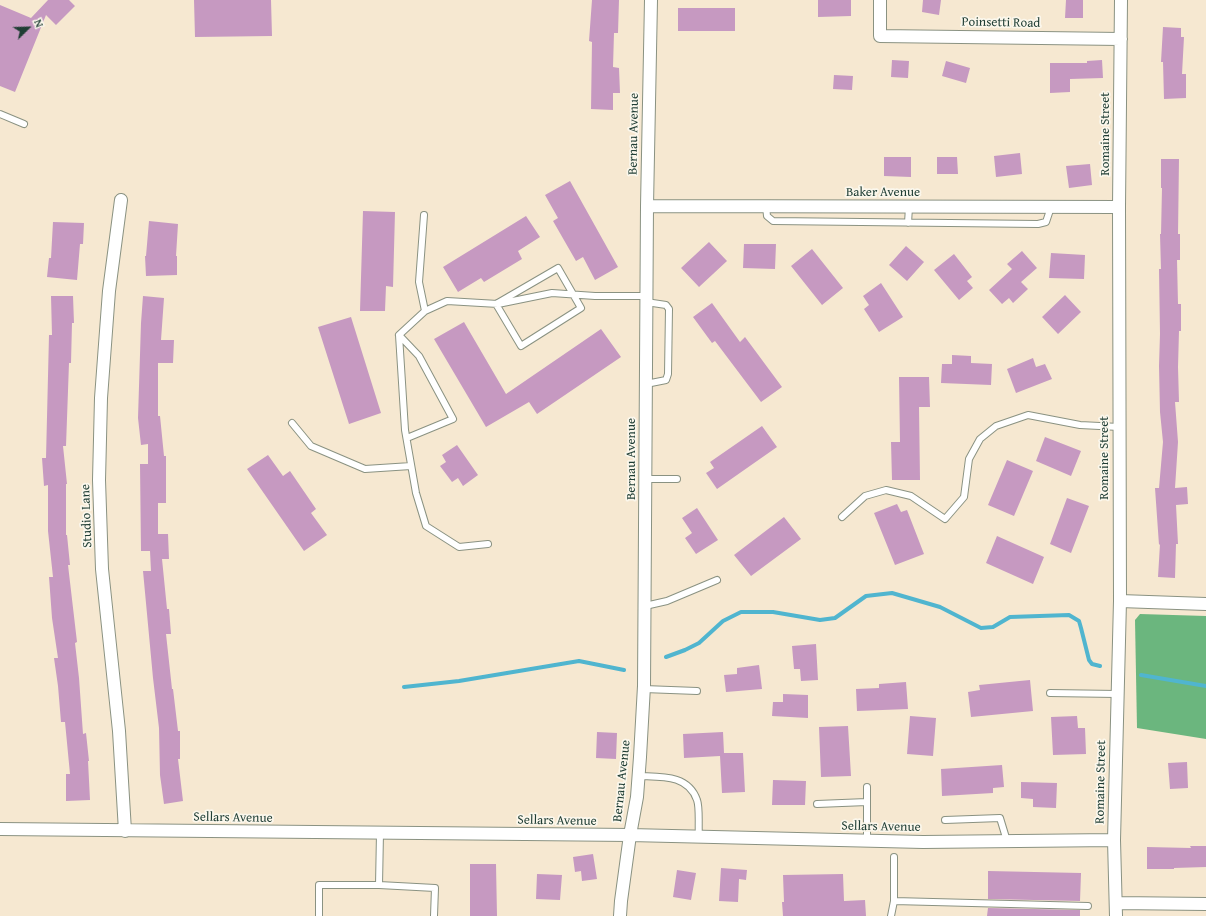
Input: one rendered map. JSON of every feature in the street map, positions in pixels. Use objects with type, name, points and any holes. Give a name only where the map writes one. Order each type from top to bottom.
[{"type":"street","name":"Bernau Avenue","points":[[620,916],[630,835],[637,797],[644,688],[646,299],[651,0]]},
{"type":"street","name":"Poinsetti Road","points":[[880,0],[880,36],[1121,39]]},
{"type":"street","name":"Romaine Street","points":[[1116,916],[1114,840],[1120,601],[1119,207],[1121,0]]},
{"type":"street","name":"Studio Lane","points":[[121,200],[109,291],[101,398],[99,480],[102,569],[119,731],[125,831]]},
{"type":"street","name":"Baker Avenue","points":[[647,206],[1119,207]]},
{"type":"street","points":[[1120,601],[1206,604]]},
{"type":"street","name":"Sellars Avenue","points":[[0,829],[630,835],[923,842],[1114,840]]},
{"type":"street","points":[[1116,903],[1206,904]]},
{"type":"lane","points":[[0,114],[24,124]]},
{"type":"lane","points":[[766,206],[767,216],[772,221],[1038,224],[1046,222],[1051,207]]},
{"type":"lane","points":[[908,223],[909,207]]},
{"type":"lane","points":[[424,215],[419,282],[425,311]]},
{"type":"lane","points":[[558,268],[581,308],[521,346],[496,304],[558,268]]},
{"type":"lane","points":[[399,335],[425,311],[447,301],[496,304],[552,293],[646,299],[666,305],[669,309],[668,374],[666,380],[646,384]]},
{"type":"lane","points":[[399,335],[405,430],[416,493],[426,526],[459,547],[488,544]]},
{"type":"lane","points":[[399,335],[419,356],[453,419],[407,438]]},
{"type":"lane","points":[[842,517],[865,496],[886,490],[911,496],[945,519],[964,497],[969,459],[980,439],[996,426],[1028,415],[1080,425],[1119,427]]},
{"type":"lane","points":[[292,423],[311,446],[365,469],[411,466]]},
{"type":"lane","points":[[646,479],[677,480]]},
{"type":"lane","points":[[645,606],[667,601],[717,580]]},
{"type":"lane","points":[[644,688],[697,690]]},
{"type":"lane","points":[[1050,693],[1117,694]]},
{"type":"lane","points":[[639,776],[675,778],[691,788],[697,801],[699,837]]},
{"type":"lane","points":[[867,787],[867,841]]},
{"type":"lane","points":[[817,804],[867,802]]},
{"type":"lane","points":[[945,820],[1000,818],[1007,841]]},
{"type":"lane","points":[[379,886],[380,833]]},
{"type":"lane","points":[[891,916],[894,902],[894,857]]},
{"type":"lane","points":[[319,916],[319,885],[435,888],[434,916]]},
{"type":"lane","points":[[894,902],[1088,906]]},
{"type":"green space","points":[[1140,614],[1206,616],[1206,739],[1137,728],[1135,620]]},
{"type":"building","points":[[48,0],[69,0],[75,6],[56,25],[46,15],[15,92],[0,86],[0,5],[31,18]]},
{"type":"building","points":[[194,0],[271,0],[272,36],[195,37]]},
{"type":"building","points":[[592,0],[619,0],[618,33],[614,33],[613,67],[619,68],[620,93],[613,93],[613,110],[591,109],[592,42],[589,41]]},
{"type":"building","points":[[818,0],[851,0],[851,16],[818,17]]},
{"type":"building","points":[[923,0],[941,0],[939,15],[922,12]]},
{"type":"building","points":[[1066,0],[1083,0],[1083,18],[1065,18]]},
{"type":"building","points":[[678,8],[735,8],[735,31],[678,31]]},
{"type":"building","points":[[1163,27],[1181,28],[1181,37],[1184,37],[1182,74],[1186,74],[1186,98],[1164,99],[1163,62],[1161,62]]},
{"type":"building","points":[[892,60],[909,61],[908,78],[891,77]]},
{"type":"building","points":[[1102,60],[1103,78],[1070,79],[1070,92],[1050,93],[1050,63],[1087,63],[1087,61]]},
{"type":"building","points":[[946,61],[970,68],[966,83],[942,76]]},
{"type":"building","points":[[834,75],[853,76],[852,90],[833,89]]},
{"type":"building","points":[[1020,153],[1022,174],[996,177],[994,156]]},
{"type":"building","points":[[884,157],[911,157],[911,177],[884,176]]},
{"type":"building","points":[[937,157],[957,157],[958,174],[937,174]]},
{"type":"building","points":[[1161,159],[1179,159],[1178,234],[1180,234],[1180,260],[1177,260],[1178,304],[1181,304],[1181,331],[1179,331],[1179,402],[1175,402],[1178,442],[1175,488],[1187,487],[1188,504],[1176,505],[1178,544],[1176,544],[1175,578],[1158,577],[1160,544],[1159,545],[1155,488],[1159,488],[1163,442],[1160,412],[1159,366],[1159,269],[1161,269],[1160,234],[1162,188]]},
{"type":"building","points":[[1090,164],[1092,185],[1069,188],[1066,166]]},
{"type":"building","points":[[570,181],[618,267],[595,280],[583,257],[576,261],[553,221],[558,218],[545,195]]},
{"type":"building","points":[[363,211],[395,212],[393,287],[386,286],[385,311],[360,311]]},
{"type":"building","points":[[526,216],[540,237],[518,251],[522,259],[484,282],[481,278],[458,292],[443,267]]},
{"type":"building","points":[[149,221],[178,224],[176,256],[177,275],[146,276],[145,256]]},
{"type":"building","points":[[53,222],[84,223],[83,244],[80,244],[77,280],[47,277],[49,258],[51,258]]},
{"type":"building","points":[[709,242],[727,261],[699,287],[681,268]]},
{"type":"building","points":[[744,244],[776,244],[775,269],[743,268]]},
{"type":"building","points":[[906,246],[924,262],[907,281],[889,265]]},
{"type":"building","points":[[812,249],[843,288],[822,305],[791,266]]},
{"type":"building","points":[[1022,251],[1037,268],[1021,282],[1028,289],[1013,303],[1009,298],[1002,304],[989,290],[1012,269],[1007,264]]},
{"type":"building","points":[[1051,253],[1085,255],[1084,279],[1049,278]]},
{"type":"building","points":[[954,254],[972,277],[967,281],[973,288],[959,300],[934,270]]},
{"type":"building","points":[[881,283],[903,317],[879,332],[864,309],[869,305],[863,296]]},
{"type":"building","points":[[1065,295],[1081,312],[1058,334],[1042,317]]},
{"type":"building","points":[[51,296],[73,296],[74,323],[72,323],[71,363],[69,363],[66,446],[63,446],[67,484],[66,535],[77,642],[75,643],[83,734],[86,733],[89,761],[90,800],[66,801],[66,774],[70,774],[65,722],[61,722],[54,658],[58,658],[52,618],[49,577],[53,577],[48,531],[48,485],[44,486],[42,458],[46,458],[49,335],[52,335]]},
{"type":"building","points":[[143,296],[164,298],[161,340],[174,340],[173,363],[158,363],[158,416],[160,416],[164,456],[166,456],[166,503],[158,503],[158,534],[168,534],[169,559],[162,559],[171,634],[166,634],[178,731],[180,731],[180,759],[178,759],[183,801],[164,804],[160,775],[159,728],[143,571],[151,571],[150,551],[141,551],[140,464],[148,464],[148,444],[141,445],[138,418]]},
{"type":"building","points":[[712,303],[740,342],[745,337],[782,387],[761,402],[715,341],[712,343],[693,317]]},
{"type":"building","points":[[351,317],[381,413],[349,424],[318,327]]},
{"type":"building","points":[[464,322],[506,394],[601,329],[621,357],[537,414],[529,402],[486,427],[434,339]]},
{"type":"building","points":[[952,355],[971,356],[971,363],[992,364],[991,385],[941,383],[942,364],[952,364]]},
{"type":"building","points":[[1033,358],[1036,367],[1045,364],[1052,379],[1016,393],[1007,369]]},
{"type":"building","points":[[899,377],[929,377],[930,407],[919,407],[920,480],[892,480],[891,442],[900,442]]},
{"type":"building","points":[[762,426],[777,447],[717,489],[706,473],[714,468],[710,462]]},
{"type":"building","points":[[1045,437],[1081,451],[1071,476],[1036,461]]},
{"type":"building","points":[[457,445],[478,475],[463,486],[458,478],[452,482],[440,466],[446,462],[442,455]]},
{"type":"building","points":[[268,455],[283,476],[290,471],[316,509],[311,513],[327,535],[304,551],[247,469]]},
{"type":"building","points":[[1007,460],[1033,471],[1014,516],[988,505]]},
{"type":"building","points":[[1067,498],[1089,506],[1071,553],[1050,544]]},
{"type":"building","points":[[897,504],[901,512],[907,510],[924,554],[895,565],[874,513]]},
{"type":"building","points":[[697,508],[718,540],[696,554],[685,538],[692,533],[682,518]]},
{"type":"building","points":[[784,517],[801,539],[751,576],[734,555]]},
{"type":"building","points":[[997,536],[1044,557],[1033,584],[986,563]]},
{"type":"building","points":[[816,644],[818,680],[801,681],[800,669],[794,669],[792,646]]},
{"type":"building","points":[[759,665],[762,689],[726,692],[724,675],[737,674],[737,668]]},
{"type":"building","points":[[1030,680],[1033,711],[971,717],[968,692],[980,690],[979,685]]},
{"type":"building","points":[[906,682],[908,709],[857,711],[856,689],[879,688],[879,684]]},
{"type":"building","points":[[783,694],[808,695],[808,718],[772,716],[773,702],[783,702]]},
{"type":"building","points":[[910,716],[936,718],[933,756],[907,754]]},
{"type":"building","points":[[1077,716],[1078,728],[1085,728],[1086,754],[1053,755],[1051,717]]},
{"type":"building","points":[[848,726],[851,776],[821,777],[819,727]]},
{"type":"building","points":[[597,732],[617,733],[616,759],[596,758]]},
{"type":"building","points":[[723,732],[724,753],[743,753],[745,792],[722,793],[720,756],[684,758],[683,734]]},
{"type":"building","points":[[1187,762],[1188,788],[1170,789],[1168,763]]},
{"type":"building","points":[[1002,765],[1004,787],[993,788],[993,793],[942,796],[941,769]]},
{"type":"building","points":[[773,780],[806,781],[805,805],[772,805]]},
{"type":"building","points":[[1021,782],[1057,783],[1056,808],[1033,807],[1033,799],[1021,798]]},
{"type":"building","points":[[1190,846],[1206,846],[1206,867],[1147,869],[1147,847],[1191,848]]},
{"type":"building","points":[[593,854],[597,879],[582,881],[581,871],[575,872],[573,857]]},
{"type":"building","points":[[470,864],[496,864],[497,916],[470,916]]},
{"type":"building","points":[[721,868],[747,870],[746,880],[739,879],[738,902],[719,901]]},
{"type":"building","points":[[677,870],[696,873],[691,900],[673,897]]},
{"type":"building","points":[[988,871],[1081,873],[1080,901],[988,899]]},
{"type":"building","points":[[537,874],[562,875],[560,900],[536,899]]},
{"type":"building","points":[[843,874],[844,901],[865,900],[866,916],[783,916],[783,875]]},
{"type":"building","points":[[988,908],[1080,910],[1080,916],[987,916]]},
{"type":"waterway","points":[[666,657],[699,643],[723,621],[741,612],[773,612],[820,620],[835,618],[866,596],[892,593],[940,607],[981,628],[993,627],[1010,617],[1069,615],[1079,621],[1089,660],[1092,664],[1100,666]]},
{"type":"waterway","points":[[404,687],[459,681],[579,661],[624,670]]},
{"type":"waterway","points":[[1141,675],[1206,686]]}]
